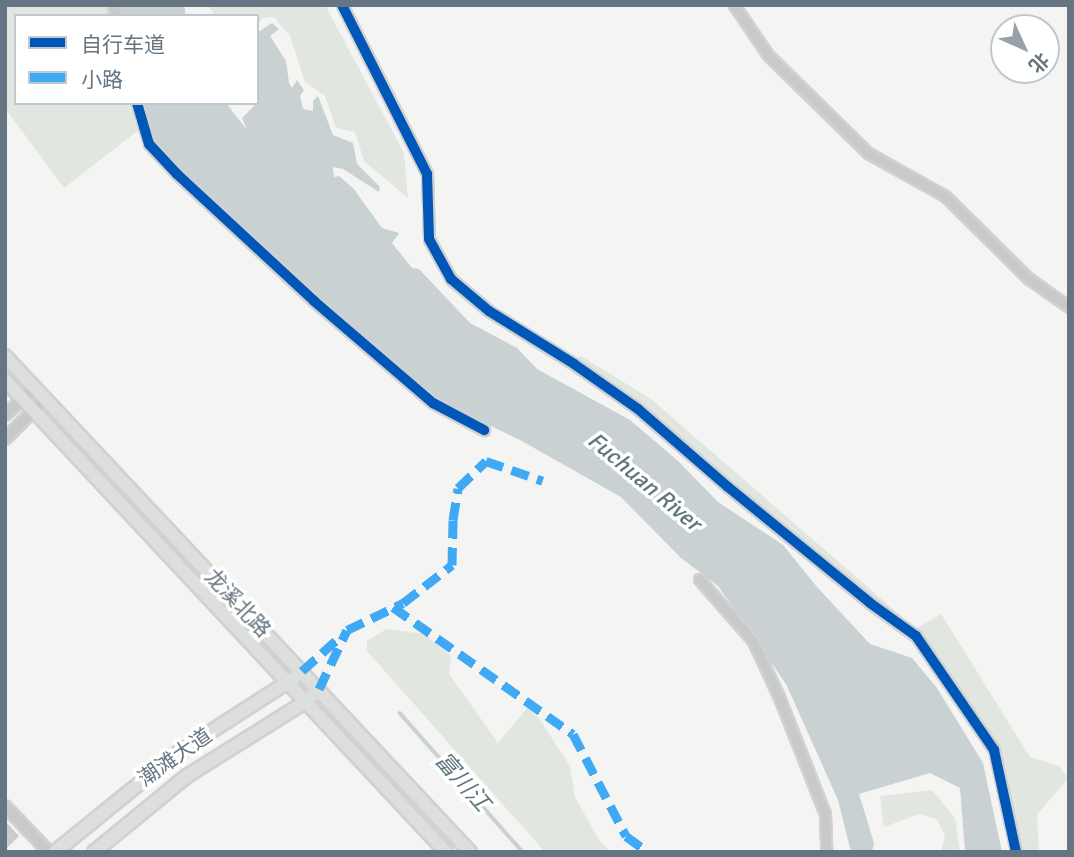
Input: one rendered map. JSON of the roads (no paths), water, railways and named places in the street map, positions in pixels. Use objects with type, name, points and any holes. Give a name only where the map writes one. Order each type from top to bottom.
[{"type":"main road","name":"龙溪北路","points":[[5,356],[470,852]]},
{"type":"main road","name":"龙溪北路","points":[[5,380],[446,852]]},
{"type":"main road","name":"潮滩大道","points":[[55,852],[173,756],[289,683],[302,671]]},
{"type":"main road","name":"潮滩大道","points":[[94,852],[187,776],[306,701],[319,689]]},
{"type":"street","points":[[342,5],[427,174],[429,239],[452,279],[489,311],[574,363],[638,409],[728,487],[870,603],[916,636],[994,750],[1016,852]]},
{"type":"street","points":[[734,5],[768,55],[868,153],[945,196],[1028,278],[1069,307]]},
{"type":"street","points":[[138,105],[149,144],[251,244],[433,403],[484,430]]},
{"type":"street","points":[[5,415],[34,388]]},
{"type":"street","points":[[5,439],[45,399]]},
{"type":"street","points":[[699,579],[753,641],[825,814],[826,852]]},
{"type":"street","points":[[5,806],[49,852]]},
{"type":"water","points":[[115,5],[184,5],[186,14],[117,14]]},
{"type":"water","name":"Fuchuan River","points":[[272,23],[279,29],[270,36],[286,61],[292,88],[297,80],[304,90],[300,96],[303,109],[313,111],[313,101],[318,96],[333,135],[353,143],[357,164],[380,187],[379,192],[343,169],[333,167],[334,177],[339,176],[353,188],[382,228],[399,233],[392,243],[412,268],[419,269],[470,323],[517,348],[537,369],[630,420],[678,461],[718,502],[783,545],[817,587],[870,644],[912,658],[937,688],[983,763],[1002,852],[965,852],[960,788],[930,773],[859,794],[874,843],[872,852],[851,852],[838,800],[786,684],[718,586],[681,558],[621,497],[520,440],[433,398],[266,254],[223,207],[197,188],[153,145],[140,105],[228,105],[247,130],[242,118],[255,105],[259,105],[259,32]]},
{"type":"waterway","name":"富川江","points":[[400,713],[523,852]]}]
